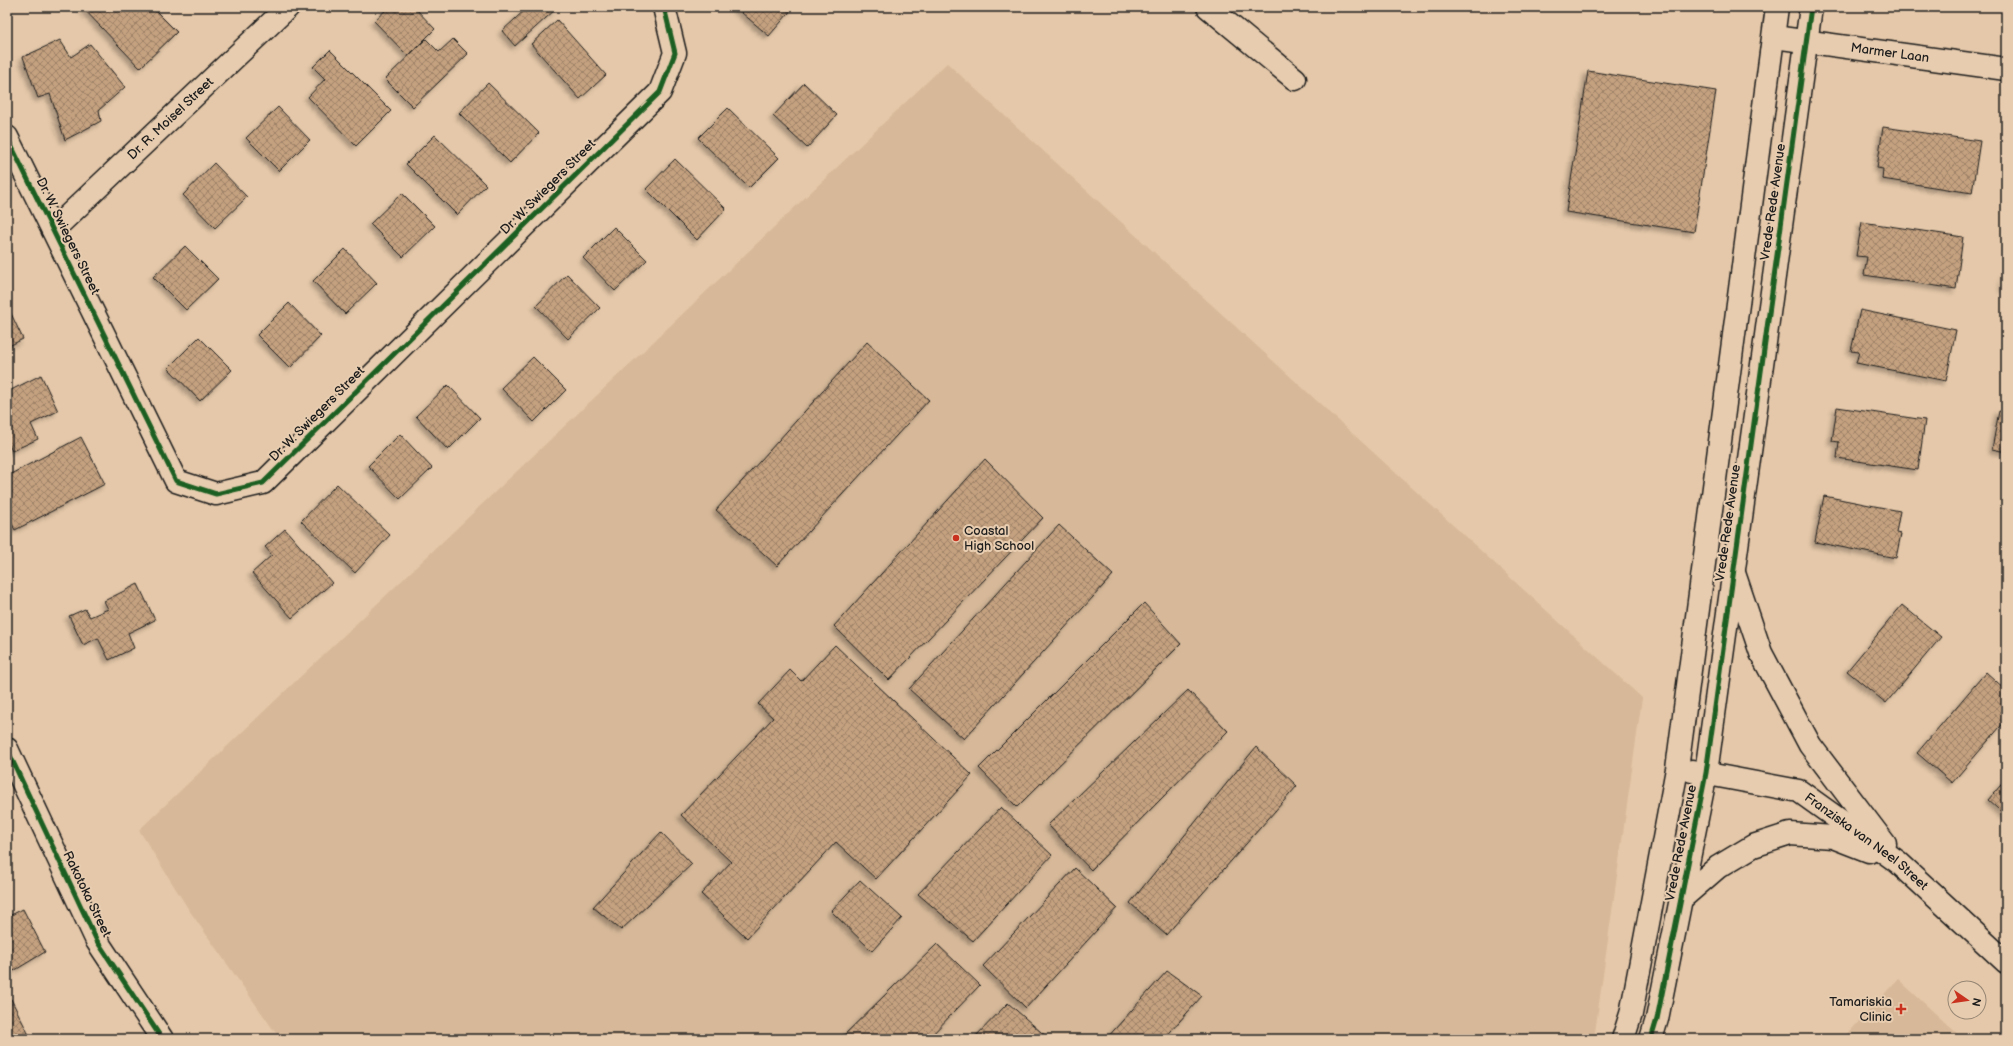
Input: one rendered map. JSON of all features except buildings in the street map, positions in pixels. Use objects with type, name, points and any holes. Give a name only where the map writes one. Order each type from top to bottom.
[{"type":"street","name":"Dr. R. Moisel Street","points":[[53,230],[288,7]]},
{"type":"street","name":"Dr. W. Swiegers Street","points":[[7,137],[176,481],[216,494],[263,483],[660,92],[675,53],[664,7]]},
{"type":"street","points":[[1208,7],[1295,79]]},
{"type":"street","name":"Vrede Rede Avenue","points":[[1623,1039],[1631,1014],[1677,769],[1777,7]]},
{"type":"street","name":"Vrede Rede Avenue","points":[[1651,1039],[1658,1019],[1706,773],[1811,7]]},
{"type":"street","name":"Marmer Laan","points":[[1774,37],[2006,69]]},
{"type":"street","points":[[1733,568],[1761,653],[1810,745],[1898,862]]},
{"type":"street","name":"Rakotoka Street","points":[[7,749],[97,941],[162,1039]]},
{"type":"street","name":"Franziska van Neel Street","points":[[1677,769],[1706,773],[1799,791],[1898,862],[2006,962]]},
{"type":"street","points":[[1681,899],[1718,867],[1753,846],[1790,834],[1833,837],[1898,862]]},
{"type":"shaded area","name":"Coastal High School","points":[[947,63],[1642,698],[1594,1039],[280,1039],[189,910],[139,830]]},
{"type":"shaded area","name":"Tamariskia Clinic","points":[[1898,979],[1963,1039],[1843,1039]]},
{"type":"cycle path","points":[[7,137],[176,481],[216,494],[263,483],[660,92],[675,53],[664,7]]},
{"type":"cycle path","points":[[1651,1039],[1657,1019],[1706,773],[1811,7]]},
{"type":"cycle path","points":[[7,749],[97,941],[162,1039]]},
{"type":"place","name":"Coastal High School","points":[[956,538]]},
{"type":"place","name":"Tamariskia Clinic","points":[[1901,1009]]}]
